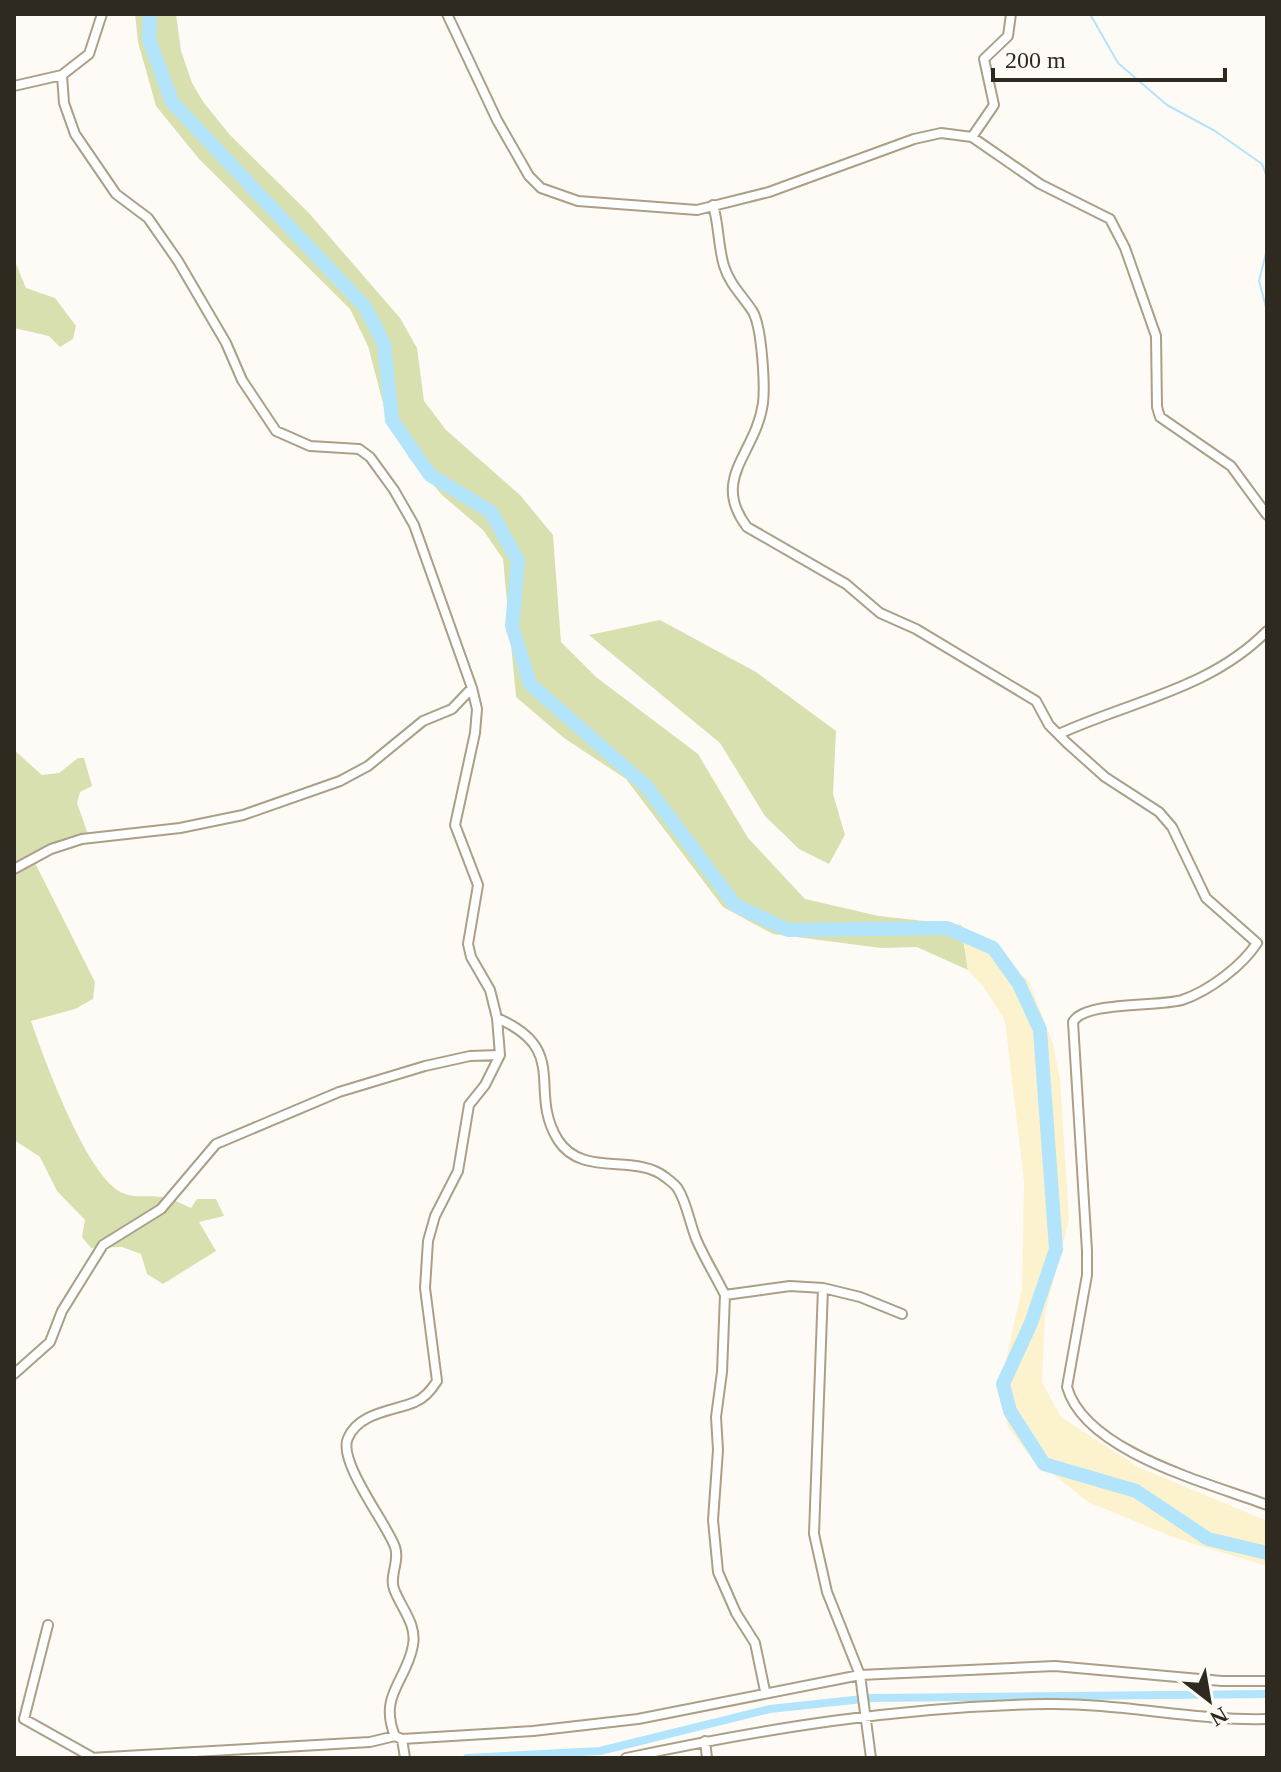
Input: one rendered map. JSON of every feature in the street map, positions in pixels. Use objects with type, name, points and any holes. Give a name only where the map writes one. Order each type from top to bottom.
[{"type":"street","points":[[14,86],[62,75],[89,54],[102,14]]},
{"type":"street","points":[[447,14],[497,120],[529,176],[541,188],[568,198],[697,210],[769,192],[914,139],[941,133],[972,137],[1040,184],[1110,219],[1125,248],[1156,336],[1157,407],[1160,417],[1231,466],[1267,515]]},
{"type":"street","points":[[972,137],[994,105],[984,59],[1008,36],[1011,14]]},
{"type":"street","points":[[62,75],[64,103],[75,134],[116,194],[148,218],[178,261],[226,343],[242,380],[276,431],[310,446],[359,449],[370,457],[394,490],[414,525],[477,709],[475,733],[455,825],[478,885],[468,944],[471,957],[490,990],[497,1018],[500,1055],[485,1085],[469,1105],[458,1171],[435,1216],[428,1241],[425,1288],[437,1381],[416,1402],[372,1416],[348,1436],[346,1445],[350,1463],[396,1547],[393,1586],[413,1628],[410,1659],[392,1694],[388,1720],[405,1758]]},
{"type":"street","points":[[713,205],[723,263],[731,284],[753,313],[760,355],[763,400],[759,421],[731,488],[737,514],[747,527],[846,584],[880,613],[916,629],[1036,701],[1059,734],[1105,777],[1159,812],[1172,827],[1206,898],[1267,952]]},
{"type":"street","points":[[1059,734],[1187,686],[1230,665],[1267,631]]},
{"type":"street","points":[[14,869],[51,849],[82,839],[180,828],[243,815],[340,781],[368,766],[423,721],[452,709],[472,688]]},
{"type":"street","points":[[1257,943],[1237,965],[1183,999],[1089,1010],[1073,1022],[1087,1275],[1067,1387],[1071,1401],[1086,1421],[1124,1448],[1267,1505]]},
{"type":"street","points":[[497,1018],[524,1030],[539,1050],[551,1124],[559,1142],[578,1157],[608,1165],[638,1166],[662,1174],[678,1189],[697,1242],[725,1295],[722,1372],[716,1417],[714,1533],[718,1572],[736,1613],[755,1643],[765,1691]]},
{"type":"street","points":[[14,1374],[50,1342],[62,1311],[103,1245],[161,1209],[216,1144],[339,1092],[425,1066],[470,1056],[500,1055]]},
{"type":"street","points":[[725,1295],[790,1286],[823,1288],[860,1297],[902,1314]]},
{"type":"street","points":[[823,1288],[814,1534],[827,1592],[861,1680],[871,1758]]},
{"type":"street","points":[[48,1625],[24,1719],[90,1757]]},
{"type":"street","points":[[78,1758],[533,1731],[638,1719],[765,1691],[861,1680],[1055,1666],[1222,1681],[1267,1681]]},
{"type":"street","points":[[626,1758],[863,1714],[1050,1704],[1267,1719]]},
{"type":"street","points":[[705,1741],[707,1758]]},
{"type":"green space","points":[[135,14],[176,14],[181,51],[192,83],[204,103],[230,135],[309,213],[400,318],[417,348],[424,401],[446,430],[520,495],[553,535],[561,642],[596,677],[698,754],[748,838],[805,899],[879,916],[961,925],[968,970],[917,947],[881,948],[773,934],[723,907],[626,779],[564,738],[516,697],[503,559],[483,530],[443,496],[409,458],[384,407],[368,346],[350,309],[199,159],[156,106],[138,42]]},
{"type":"green space","points":[[14,259],[26,288],[55,298],[76,326],[73,339],[60,347],[49,336],[14,328]]},
{"type":"green space","points":[[660,620],[756,672],[836,731],[833,794],[845,835],[829,864],[799,849],[765,816],[720,743],[589,635]]},
{"type":"green space","points":[[14,750],[42,775],[59,773],[78,758],[84,758],[92,786],[80,792],[77,803],[88,834],[31,855],[95,982],[93,999],[75,1009],[31,1021],[69,1117],[97,1167],[111,1185],[125,1194],[157,1196],[191,1208],[197,1199],[216,1199],[224,1216],[199,1222],[216,1251],[163,1284],[147,1274],[141,1254],[122,1247],[91,1248],[82,1237],[85,1220],[57,1191],[40,1157],[14,1140]]},
{"type":"sand","points":[[961,925],[1029,981],[1053,1044],[1060,1080],[1069,1220],[1045,1313],[1042,1382],[1061,1417],[1138,1467],[1267,1521],[1267,1566],[1178,1539],[1088,1502],[1028,1454],[1008,1427],[1002,1404],[1005,1363],[1022,1289],[1024,1182],[1005,1021],[983,986],[968,970]]},
{"type":"waterway","points":[[150,14],[149,39],[172,102],[365,307],[384,344],[392,420],[430,475],[491,512],[518,561],[512,626],[530,684],[646,786],[735,905],[788,930],[947,928],[993,948],[1019,984],[1040,1030],[1056,1249],[1031,1323],[1003,1384],[1010,1411],[1044,1464],[1136,1491],[1208,1539],[1267,1553]]},
{"type":"waterway","points":[[1090,14],[1118,63],[1167,105],[1215,131],[1262,164],[1267,177]]},
{"type":"waterway","points":[[1267,249],[1259,281],[1267,311]]},
{"type":"waterway","points":[[467,1758],[600,1751],[770,1709],[872,1698],[1267,1694]]}]
